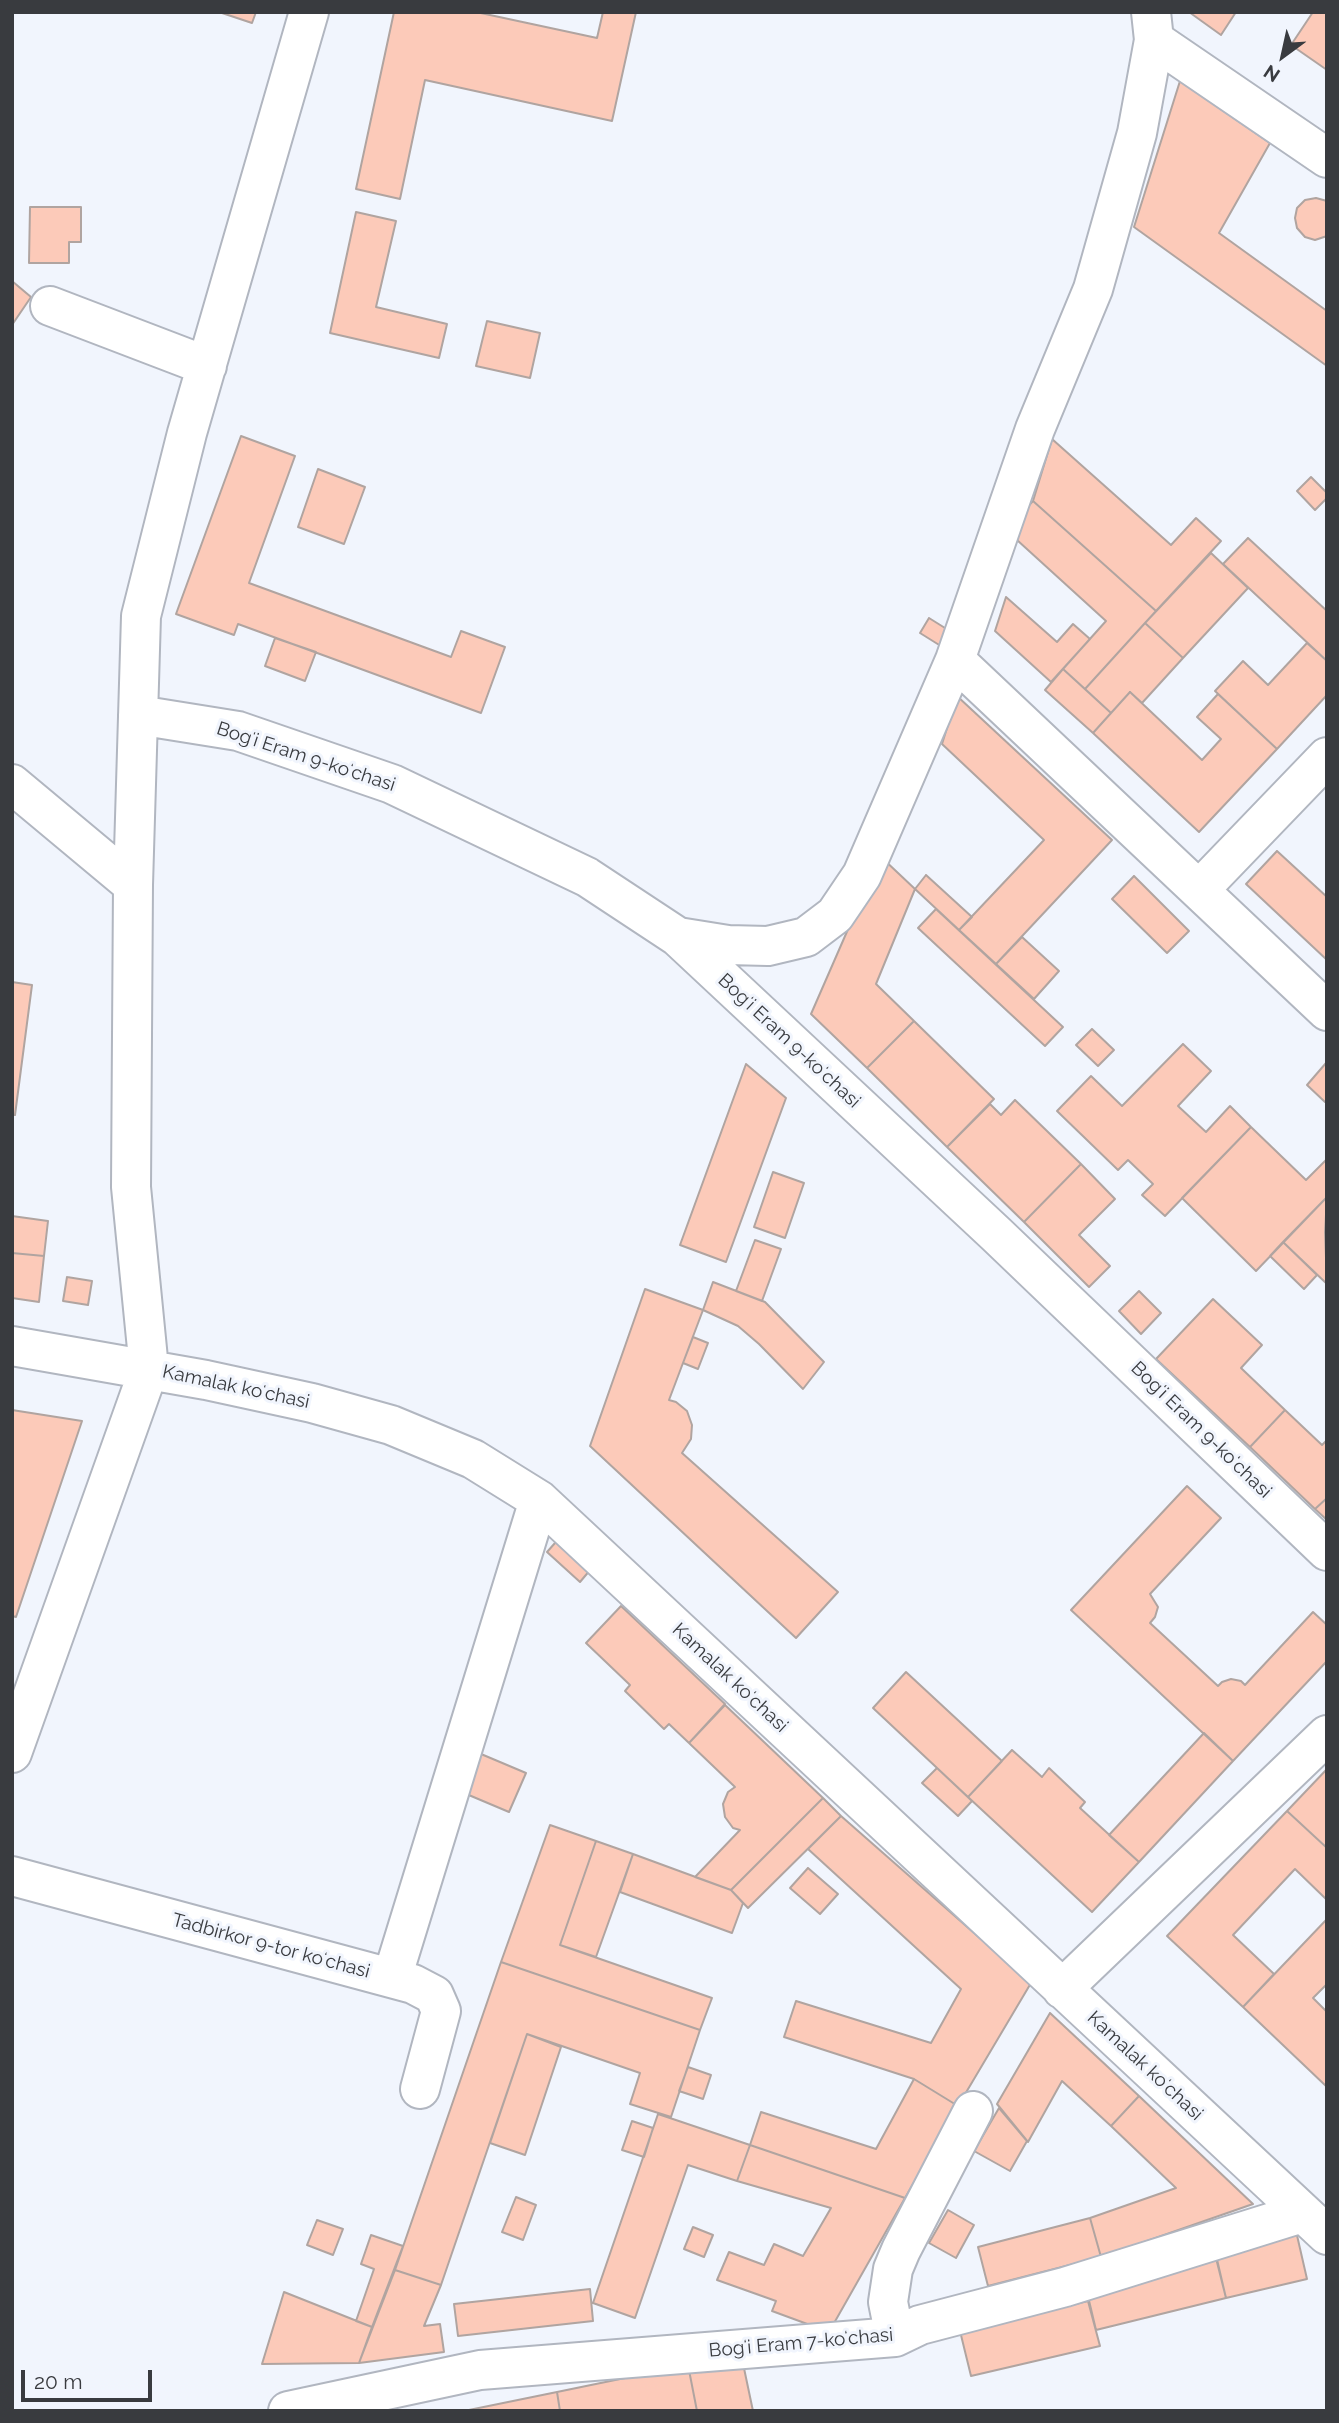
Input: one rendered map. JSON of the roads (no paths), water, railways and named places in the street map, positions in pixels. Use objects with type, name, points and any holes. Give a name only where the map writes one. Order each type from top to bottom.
[{"type":"street","points":[[12,1753],[149,1369],[131,1187],[132,885],[141,616],[206,366],[309,12]]},
{"type":"street","points":[[678,937],[728,945],[768,946],[806,937],[835,915],[862,875],[955,660],[1035,429],[1093,289],[1138,134],[1152,26],[1327,158]]},
{"type":"street","points":[[50,306],[206,366]]},
{"type":"street","points":[[955,660],[1327,1011]]},
{"type":"street","name":"Bogʻi Eram 9-koʻchasi","points":[[138,715],[238,731],[392,784],[587,877],[678,937],[996,1234],[1327,1551]]},
{"type":"street","points":[[1199,890],[1327,757]]},
{"type":"street","points":[[12,784],[132,885]]},
{"type":"street","name":"Kamalak koʻchasi","points":[[12,1346],[149,1369],[312,1403],[391,1425],[473,1460],[540,1500],[1314,2224]]},
{"type":"street","points":[[392,1978],[540,1500]]},
{"type":"street","points":[[1062,1989],[1327,1735]]},
{"type":"street","name":"Tadbirkor 9-tor koʻchasi","points":[[12,1876],[414,1984],[434,1996],[441,2011],[420,2089]]},
{"type":"street","points":[[895,2337],[888,2302],[893,2269],[973,2111]]},
{"type":"street","name":"Bogʻi Eram 7-koʻchasi","points":[[288,2411],[480,2370],[895,2337],[920,2325],[1314,2224]]}]
